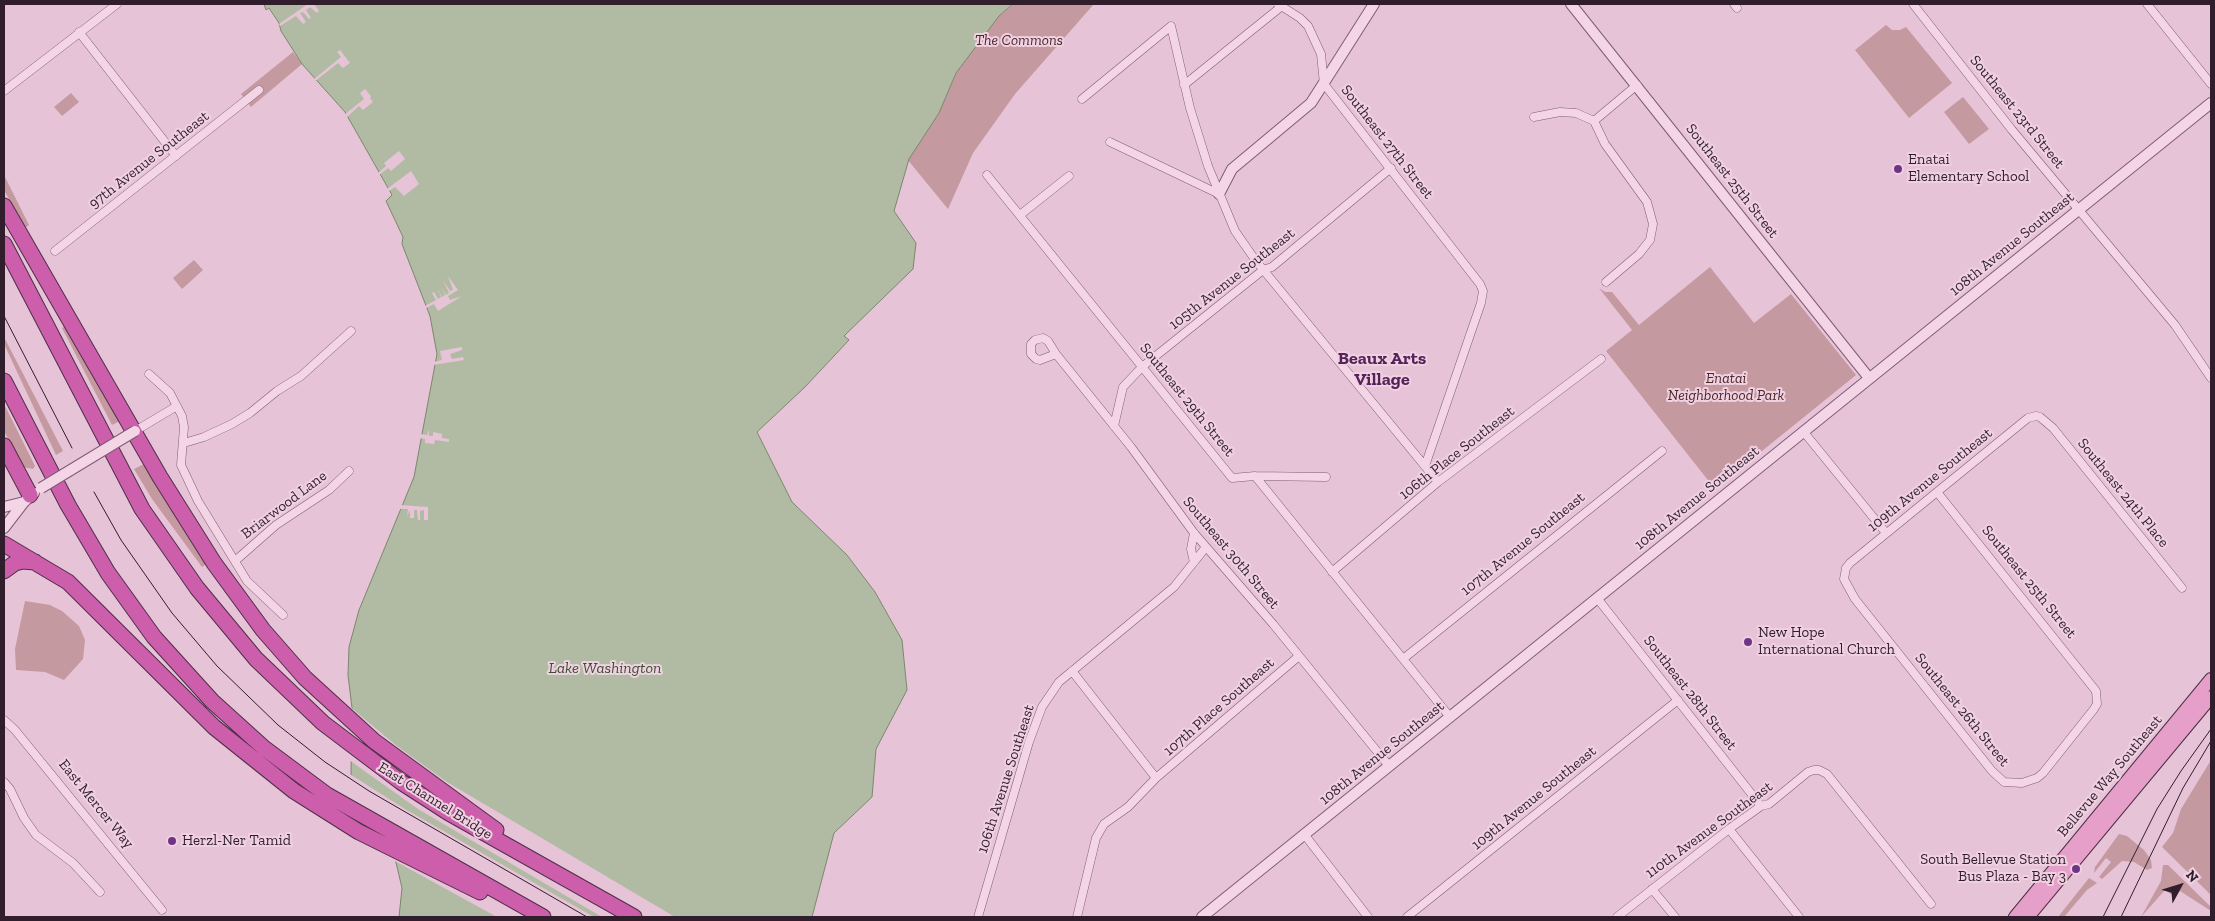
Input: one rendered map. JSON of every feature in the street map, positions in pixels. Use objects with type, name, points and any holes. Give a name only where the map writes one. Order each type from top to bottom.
[{"type":"highway","points":[[4,206],[160,477],[214,563],[273,643],[305,678],[374,741],[557,872]]},
{"type":"highway","name":"East Channel Bridge","points":[[4,244],[142,509],[197,588],[256,659],[304,706],[375,764],[449,813],[634,917]]},
{"type":"highway","points":[[4,381],[68,505],[108,573],[154,637],[212,701],[264,748],[327,795],[543,917]]},
{"type":"highway","points":[[4,446],[32,495]]},
{"type":"highway","points":[[4,544],[68,582],[200,713],[294,792],[331,816],[431,869],[534,917]]},
{"type":"highway","points":[[4,571],[9,566],[22,561],[36,562]]},
{"type":"main road","name":"Bellevue Way Southeast","points":[[2015,917],[2211,679]]},
{"type":"main road","name":"Bellevue Way Southeast","points":[[2028,917],[2115,815],[2211,697]]},
{"type":"main road","points":[[2115,815],[2126,781]]},
{"type":"street","points":[[6,87],[116,4]]},
{"type":"street","points":[[1219,194],[1232,169],[1311,103],[1374,4]]},
{"type":"street","name":"Southeast 25th Street","points":[[1571,4],[1638,85],[1869,378]]},
{"type":"street","name":"Southeast 23rd Street","points":[[1913,4],[2012,130],[2175,325],[2211,378]]},
{"type":"street","points":[[2147,4],[2211,84]]},
{"type":"street","points":[[1184,85],[1280,5]]},
{"type":"street","name":"Southeast 27th Street","points":[[1280,5],[1300,18],[1308,26],[1321,54],[1324,84],[1480,284],[1483,297],[1424,466]]},
{"type":"street","points":[[1082,100],[1171,26],[1184,85],[1208,166],[1235,231],[1263,270],[1438,482]]},
{"type":"street","points":[[79,32],[176,156]]},
{"type":"street","points":[[1594,121],[1638,85]]},
{"type":"street","name":"97th Avenue Southeast","points":[[56,251],[259,90]]},
{"type":"street","name":"108th Avenue Southeast","points":[[1202,917],[2211,103]]},
{"type":"street","points":[[1534,117],[1555,112],[1576,112],[1594,121],[1605,144],[1647,202],[1653,224],[1653,232],[1645,247],[1606,282]]},
{"type":"street","points":[[1110,142],[1219,194]]},
{"type":"street","name":"105th Avenue Southeast","points":[[1114,426],[1123,387],[1142,367],[1263,270],[1272,267],[1391,168]]},
{"type":"street","name":"Southeast 29th Street","points":[[987,175],[1232,478],[1255,476]]},
{"type":"street","points":[[1020,215],[1069,176]]},
{"type":"street","points":[[184,443],[204,437],[250,413],[277,390],[301,376],[351,331]]},
{"type":"street","name":"Southeast 30th Street","points":[[1056,354],[1114,426],[1194,533],[1299,656],[1389,766]]},
{"type":"street","name":"106th Place Southeast","points":[[1332,572],[1438,482],[1601,359]]},
{"type":"street","points":[[149,374],[170,393],[177,406],[184,427],[181,465],[186,476],[247,581],[283,615]]},
{"type":"street","points":[[4,506],[32,495],[177,406]]},
{"type":"street","name":"109th Avenue Southeast","points":[[1844,574],[1850,563],[2028,418],[2040,417]]},
{"type":"street","name":"Southeast 24th Place","points":[[2040,417],[2053,428],[2182,588]]},
{"type":"street","points":[[1803,431],[1886,533]]},
{"type":"street","name":"107th Avenue Southeast","points":[[1402,659],[1662,451]]},
{"type":"street","name":"Briarwood Lane","points":[[235,561],[276,525],[329,490],[350,471]]},
{"type":"street","points":[[1255,476],[1326,477]]},
{"type":"street","points":[[1255,476],[1450,717]]},
{"type":"street","name":"Southeast 25th Street","points":[[1937,492],[2096,691],[2097,704],[2094,710],[2043,774],[2030,782],[2012,784]]},
{"type":"street","points":[[4,528],[32,495]]},
{"type":"street","points":[[1194,533],[1191,549],[1194,562]]},
{"type":"street","name":"106th Avenue Southeast","points":[[978,917],[1042,707],[1053,690],[1072,671],[1174,587],[1206,547]]},
{"type":"street","name":"Southeast 26th Street","points":[[1844,574],[1848,588],[1855,599],[1992,771],[2004,782],[2012,784]]},
{"type":"street","name":"Southeast 28th Street","points":[[1597,598],[1761,806]]},
{"type":"street","name":"107th Place Southeast","points":[[1156,778],[1299,656]]},
{"type":"street","points":[[1072,671],[1156,778],[1128,807],[1107,821],[1099,830],[1077,917]]},
{"type":"street","name":"109th Avenue Southeast","points":[[1407,917],[1678,700]]},
{"type":"street","name":"East Mercer Way","points":[[4,720],[15,730],[162,910]]},
{"type":"street","name":"110th Avenue Southeast","points":[[1617,917],[1729,829],[1761,806],[1770,804],[1808,772],[1819,770],[1826,774],[1931,904]]},
{"type":"street","points":[[4,782],[10,789],[24,818],[36,835],[73,863],[100,892]]},
{"type":"street","points":[[1729,829],[1799,917]]},
{"type":"street","points":[[1304,834],[1368,917]]},
{"type":"street","points":[[1652,889],[1675,917]]},
{"type":"green space","name":"The Commons","points":[[1014,4],[1094,4],[1015,94],[973,153],[948,209],[907,159],[939,113],[956,73],[999,16]]},
{"type":"green space","points":[[1886,25],[1892,30],[1900,30],[1906,27],[1952,83],[1909,118],[1855,50]]},
{"type":"green space","points":[[293,52],[302,64],[251,107],[241,94]]},
{"type":"green space","points":[[71,93],[79,102],[62,116],[54,107]]},
{"type":"green space","points":[[1963,97],[1989,129],[1969,144],[1944,112]]},
{"type":"green space","points":[[4,175],[29,225],[25,228],[4,190]]},
{"type":"green space","points":[[194,260],[203,270],[182,289],[173,278]]},
{"type":"green space","name":"Enatai Neighborhood Park","points":[[1710,267],[1754,323],[1791,294],[1856,375],[1715,489],[1606,351],[1632,330],[1599,288],[1605,292],[1612,292],[1639,325]]},
{"type":"green space","points":[[67,325],[120,421],[112,425],[62,328]]},
{"type":"green space","points":[[4,337],[63,451],[56,455],[4,344]]},
{"type":"green space","points":[[4,404],[35,466],[33,469],[23,467],[4,431]]},
{"type":"green space","points":[[146,463],[206,564],[202,567],[152,499],[134,469]]},
{"type":"green space","points":[[25,601],[50,605],[62,611],[79,626],[85,640],[83,659],[64,680],[45,672],[16,670],[15,649]]},
{"type":"green space","points":[[2211,760],[2211,895],[2162,847],[2173,833],[2181,809]]},
{"type":"green space","points":[[2119,834],[2127,836],[2144,850],[2151,860],[2152,868],[2147,870],[2134,862],[2122,861],[2102,879],[2099,877],[2111,862],[2106,858],[2094,873],[2095,867]]},
{"type":"green space","points":[[2163,865],[2168,865],[2211,907],[2211,911],[2180,891],[2175,897],[2165,890],[2141,917],[2161,881]]},
{"type":"green space","points":[[2089,878],[2097,883],[2087,890],[2064,917],[2058,917]]},
{"type":"water","name":"Lake Washington","points":[[264,4],[1013,4],[999,16],[956,73],[939,113],[909,159],[894,211],[916,243],[913,269],[844,336],[849,340],[805,387],[757,432],[792,502],[847,555],[875,592],[902,640],[907,690],[876,749],[872,797],[834,833],[812,917],[399,917],[402,888],[387,824],[351,777],[352,708],[348,675],[349,647],[359,610],[414,477],[437,354],[430,316],[402,244],[403,237],[386,201],[392,195],[345,112],[302,64],[281,31],[279,23],[269,8],[266,10]]},
{"type":"pier","points":[[308,4],[314,4],[319,11],[317,13],[310,7],[306,10],[311,18],[309,19],[303,12],[300,13],[306,22],[303,24],[296,16],[280,26],[279,24]]},
{"type":"pier","points":[[340,50],[350,63],[343,68],[338,63],[314,82],[313,80],[341,57],[337,52]]},
{"type":"pier","points":[[365,89],[373,102],[363,110],[359,106],[346,118],[344,115],[364,99],[360,93]]},
{"type":"pier","points":[[399,151],[405,159],[391,171],[388,168],[378,176],[377,174],[386,166],[384,163]]},
{"type":"pier","points":[[411,171],[419,184],[404,196],[395,187],[389,191],[387,189]]},
{"type":"pier","points":[[448,276],[458,290],[448,296],[450,300],[462,296],[438,311],[434,304],[426,308],[425,306],[436,300],[432,293],[434,292],[438,299],[441,297],[438,289],[442,297],[445,295],[441,287],[446,295],[449,293],[443,280],[450,291],[453,290]]},
{"type":"pier","points":[[462,347],[462,350],[450,354],[452,359],[463,357],[464,360],[433,365],[433,362],[442,360],[440,351]]},
{"type":"pier","points":[[429,430],[429,436],[433,436],[433,432],[442,434],[442,438],[449,439],[449,442],[435,440],[434,444],[425,443],[425,439],[419,438],[420,434],[427,435]]},
{"type":"pier","points":[[400,505],[428,507],[428,520],[424,520],[424,510],[420,511],[420,520],[418,520],[417,510],[414,510],[414,518],[410,518],[410,510],[407,516],[408,509],[398,509]]},
{"type":"pier","points":[[349,706],[397,746],[447,782],[675,917],[602,917],[418,809],[349,760]]},
{"type":"pier","points":[[348,773],[405,809],[594,917],[497,917],[393,860],[385,825],[349,778]]},
{"type":"tram line","points":[[4,316],[72,448]]},
{"type":"tram line","points":[[94,492],[121,540],[172,613],[217,666],[278,725],[325,762],[369,791],[587,917]]},
{"type":"tram line","points":[[2103,917],[2157,809],[2211,729]]},
{"type":"tram line","points":[[2121,917],[2183,788],[2211,741]]},
{"type":"place","name":"Enatai Elementary School","points":[[1898,169]]},
{"type":"place","name":"New Hope International Church","points":[[1748,642]]},
{"type":"place","name":"Herzl-Ner Tamid","points":[[172,841]]},
{"type":"place","name":"South Bellevue Station Bus Plaza - Bay 3","points":[[2076,869]]},
{"type":"district","name":"Beaux Arts Village","points":[[1382,369]]}]
